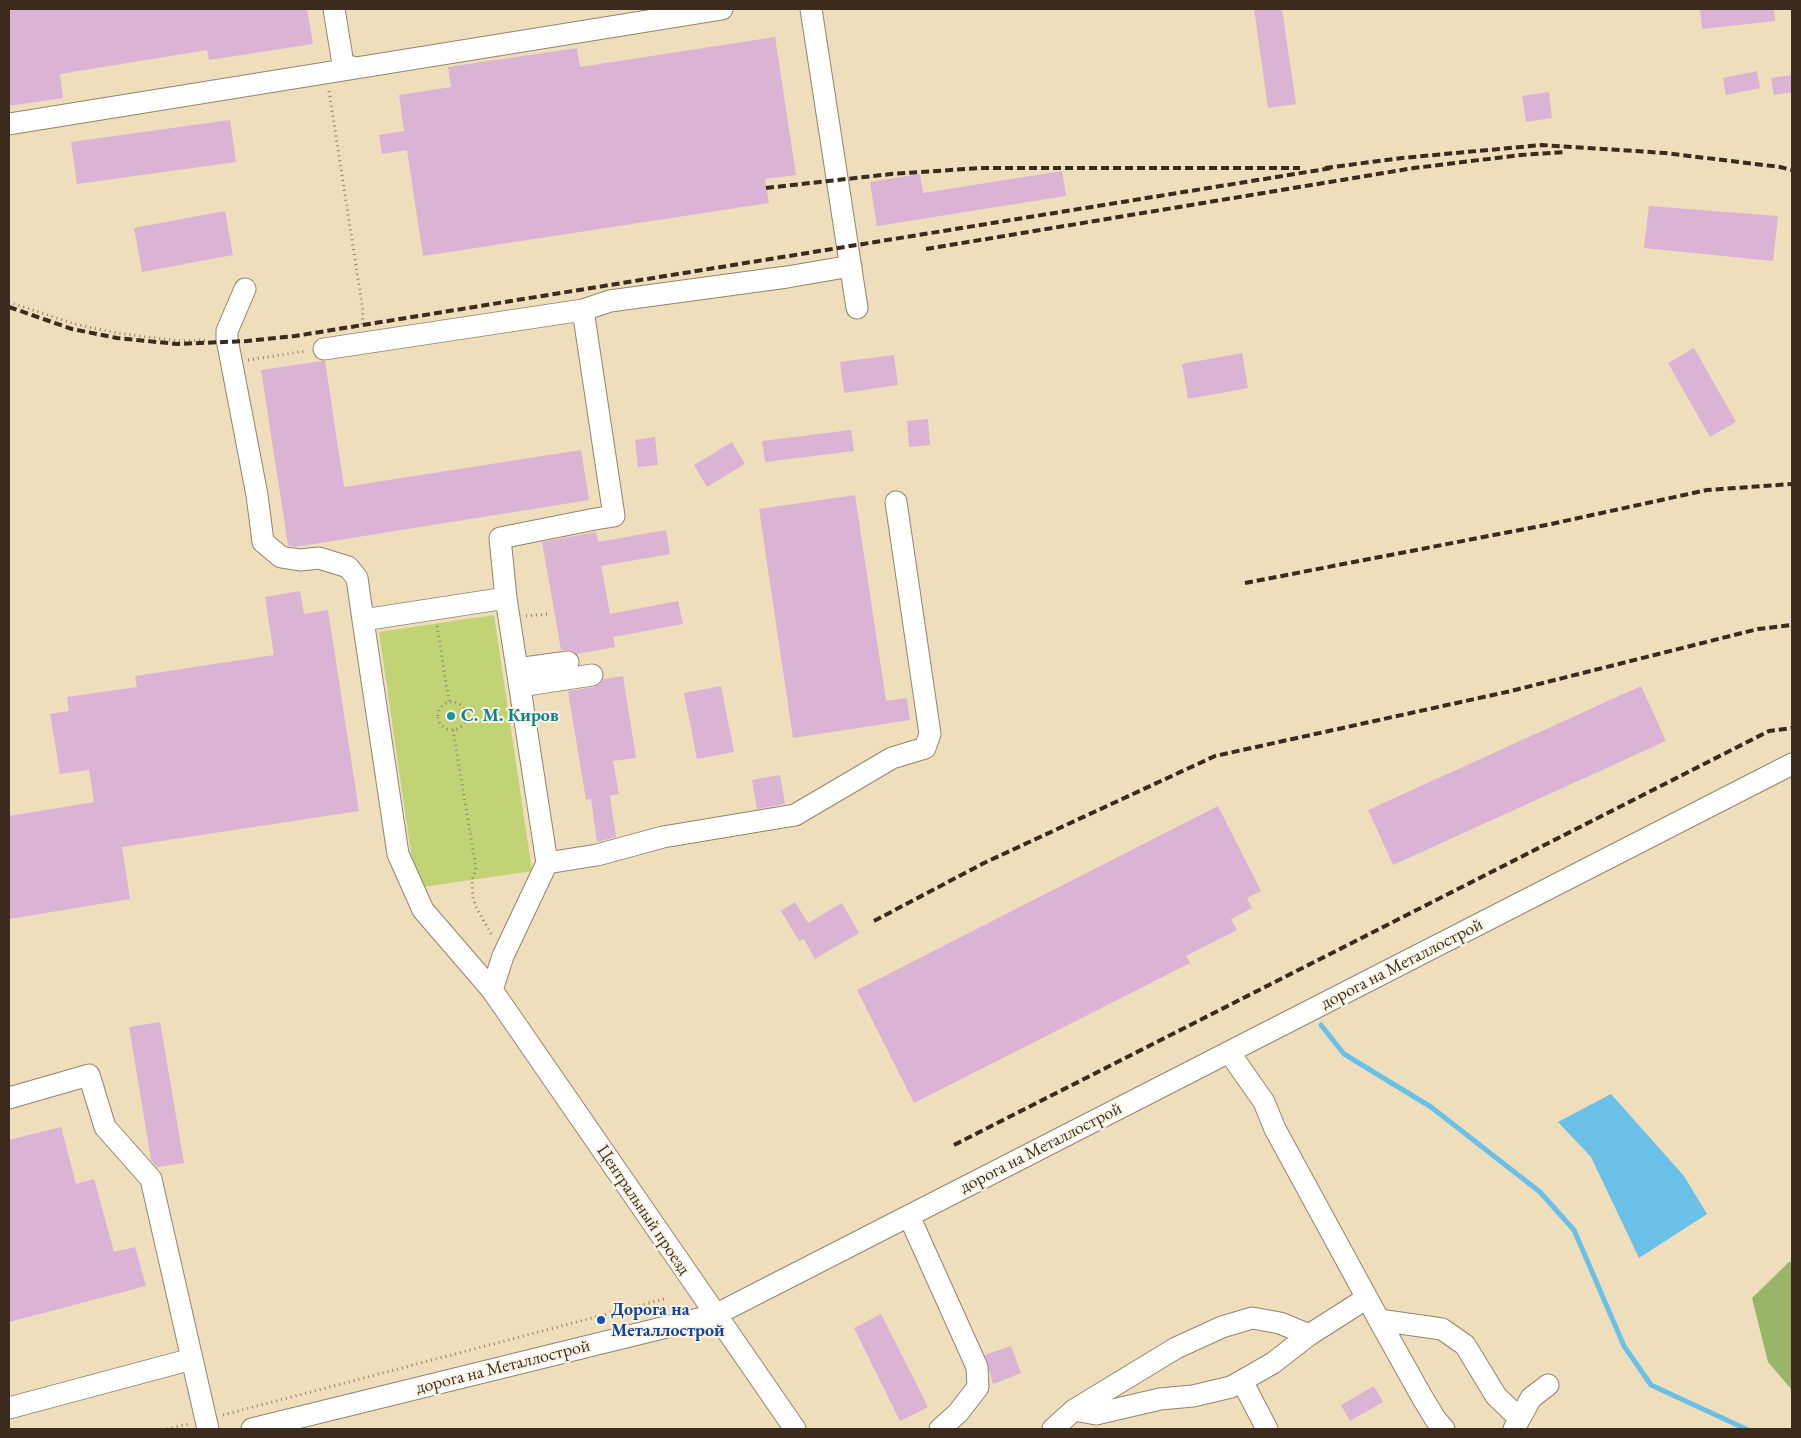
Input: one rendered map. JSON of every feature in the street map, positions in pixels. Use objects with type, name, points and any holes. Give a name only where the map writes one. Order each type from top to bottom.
[{"type":"street","points":[[334,9],[343,64],[355,68]]},
{"type":"street","points":[[9,124],[722,9]]},
{"type":"street","points":[[811,9],[857,308]]},
{"type":"street","points":[[324,349],[583,310],[610,301],[787,277],[850,266]]},
{"type":"street","points":[[227,339],[227,331],[245,289]]},
{"type":"street","points":[[492,990],[504,956],[547,863],[506,598],[500,538],[614,516],[583,310]]},
{"type":"street","name":"Центральный проезд","points":[[227,339],[258,495],[263,542],[280,557],[300,560],[319,558],[348,567],[357,578],[398,854],[423,910],[492,990],[715,1315],[796,1429]]},
{"type":"street","points":[[547,863],[597,855],[663,836],[795,814],[892,758],[925,748],[930,734],[896,502]]},
{"type":"street","points":[[363,620],[506,598]]},
{"type":"street","points":[[518,677],[568,662]]},
{"type":"street","points":[[518,677],[592,675]]},
{"type":"street","name":"дорога на Металлострой","points":[[252,1429],[715,1315],[1792,764]]},
{"type":"street","points":[[1229,1052],[1264,1102],[1275,1129],[1422,1397],[1444,1429]]},
{"type":"street","points":[[9,1098],[89,1075],[106,1127],[151,1179],[207,1424]]},
{"type":"street","points":[[909,1216],[977,1367],[978,1387],[958,1412],[940,1429]]},
{"type":"street","points":[[1074,1410],[1096,1414],[1160,1399],[1193,1396],[1231,1387],[1273,1364],[1309,1335],[1368,1298]]},
{"type":"street","points":[[1053,1429],[1074,1410],[1176,1348],[1222,1327],[1252,1318],[1280,1323],[1309,1335]]},
{"type":"street","points":[[1380,1320],[1442,1328],[1465,1345],[1496,1396],[1516,1423],[1531,1398],[1548,1385]]},
{"type":"street","points":[[9,1408],[192,1359]]},
{"type":"street","points":[[1242,1381],[1267,1429]]},
{"type":"path","points":[[326,73],[363,311],[363,325],[357,344]]},
{"type":"path","points":[[9,302],[74,324],[117,334],[179,341],[227,339]]},
{"type":"path","points":[[233,363],[281,353],[324,349]]},
{"type":"path","points":[[435,609],[449,702]]},
{"type":"path","points":[[449,702],[457,702],[463,707],[466,714],[465,722],[460,728],[452,730],[444,728],[439,722],[438,714],[441,706],[449,702]]},
{"type":"path","points":[[452,730],[476,868],[472,880],[473,899],[504,956]]},
{"type":"path","points":[[167,1429],[207,1424],[664,1299]]},
{"type":"green space","points":[[494,615],[532,871],[416,888],[379,632]]},
{"type":"green space","points":[[1789,1262],[1792,1262],[1792,1390],[1768,1362],[1752,1298]]},
{"type":"water","points":[[1611,1094],[1684,1176],[1707,1214],[1639,1258],[1591,1157],[1558,1122]]},
{"type":"building","points":[[9,9],[307,9],[313,44],[209,60],[207,50],[60,74],[63,98],[9,106]]},
{"type":"building","points":[[1254,9],[1282,9],[1296,104],[1268,108]]},
{"type":"building","points":[[1700,9],[1774,9],[1775,21],[1702,29]]},
{"type":"building","points":[[775,37],[796,175],[765,179],[769,203],[423,256],[407,150],[382,154],[379,135],[404,131],[399,95],[451,87],[448,67],[577,48],[580,67]]},
{"type":"building","points":[[1757,71],[1760,88],[1726,95],[1723,78]]},
{"type":"building","points":[[1792,75],[1792,92],[1774,95],[1771,78]]},
{"type":"building","points":[[1549,92],[1552,118],[1526,122],[1522,96]]},
{"type":"building","points":[[230,120],[236,162],[77,184],[71,142]]},
{"type":"building","points":[[1062,171],[1066,196],[877,226],[870,182],[920,174],[923,193]]},
{"type":"building","points":[[1649,206],[1778,216],[1773,261],[1644,248]]},
{"type":"building","points":[[225,211],[233,255],[142,272],[134,228]]},
{"type":"building","points":[[1694,348],[1736,422],[1710,437],[1668,363]]},
{"type":"building","points":[[1242,353],[1248,388],[1188,399],[1182,364]]},
{"type":"building","points":[[894,355],[898,385],[844,393],[840,362]]},
{"type":"building","points":[[325,361],[344,487],[581,450],[589,500],[295,547],[288,545],[261,370]]},
{"type":"building","points":[[928,419],[930,445],[909,447],[907,421]]},
{"type":"building","points":[[851,430],[854,451],[765,462],[762,441]]},
{"type":"building","points":[[655,437],[658,465],[638,467],[635,440]]},
{"type":"building","points":[[732,442],[745,464],[707,487],[694,465]]},
{"type":"building","points":[[855,495],[886,701],[907,698],[910,720],[793,738],[759,509]]},
{"type":"building","points":[[666,530],[670,554],[601,566],[610,614],[678,601],[683,624],[613,637],[615,647],[577,654],[572,650],[561,650],[542,542],[596,532],[598,542]]},
{"type":"building","points":[[300,591],[304,614],[328,610],[359,811],[122,847],[130,899],[9,919],[9,816],[94,802],[89,770],[60,774],[50,714],[69,711],[67,697],[137,687],[135,676],[274,655],[265,597]]},
{"type":"building","points":[[623,676],[636,758],[613,761],[619,794],[610,796],[616,837],[597,842],[591,799],[586,800],[568,691],[594,687],[604,679]]},
{"type":"building","points":[[721,686],[734,752],[697,759],[684,693]]},
{"type":"building","points":[[1641,686],[1666,741],[1393,865],[1368,810]]},
{"type":"building","points":[[780,775],[785,804],[757,809],[752,780]]},
{"type":"building","points":[[1218,806],[1261,891],[1247,898],[1252,908],[1231,919],[1237,930],[1186,956],[1190,963],[914,1103],[857,990]]},
{"type":"building","points":[[795,902],[808,923],[842,903],[859,933],[815,959],[804,939],[799,941],[781,911]]},
{"type":"building","points":[[160,1022],[184,1163],[157,1167],[151,1160],[129,1027]]},
{"type":"building","points":[[61,1127],[76,1184],[94,1179],[114,1252],[135,1247],[146,1286],[9,1322],[9,1140]]},
{"type":"building","points":[[881,1314],[928,1407],[900,1421],[854,1328]]},
{"type":"building","points":[[1011,1346],[1021,1373],[993,1384],[985,1355]]},
{"type":"building","points":[[1374,1386],[1383,1402],[1350,1421],[1341,1405]]},
{"type":"waterway","points":[[1321,1025],[1344,1054],[1431,1107],[1540,1192],[1574,1230],[1624,1346],[1651,1385],[1746,1429]]},
{"type":"railway","points":[[1325,168],[1402,158],[1542,145],[1665,153],[1792,170]]},
{"type":"railway","points":[[926,249],[1414,168],[1521,155],[1565,152]]},
{"type":"railway","points":[[766,188],[891,174],[981,168],[1300,168]]},
{"type":"railway","points":[[9,307],[72,329],[117,338],[177,344],[247,341],[295,336],[1332,168]]},
{"type":"railway","points":[[1245,583],[1551,524],[1707,490],[1792,484]]},
{"type":"railway","points":[[874,921],[984,863],[1215,756],[1511,691],[1758,629],[1792,625]]},
{"type":"railway","points":[[954,1145],[1769,731],[1792,728]]},
{"type":"place","name":"С. М. Киров","points":[[451,716]]},
{"type":"place","name":"Дорога на Металлострой","points":[[601,1320]]}]
